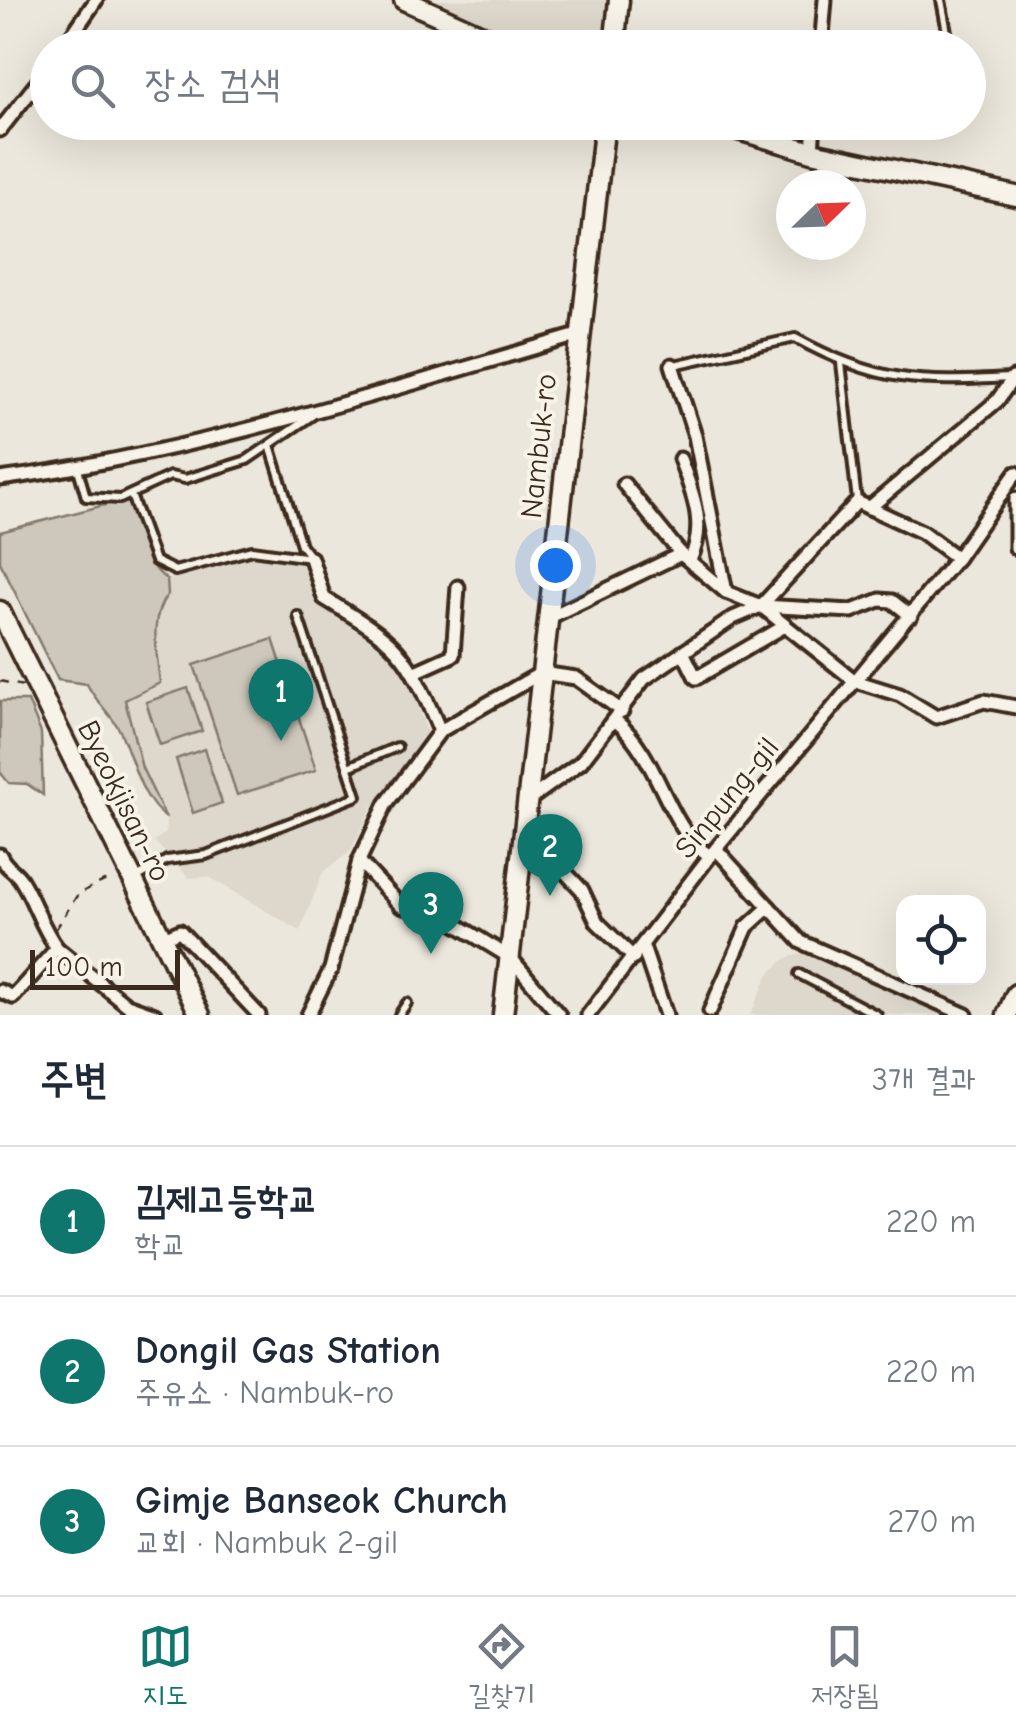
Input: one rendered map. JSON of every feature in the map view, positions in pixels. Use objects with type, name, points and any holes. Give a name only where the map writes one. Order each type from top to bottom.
[{"type":"main road","points":[[404,0],[470,30]]},
{"type":"main road","points":[[616,30],[619,0]]},
{"type":"main road","name":"Nambuk-ro","points":[[504,1015],[603,140]]},
{"type":"main road","points":[[772,140],[1016,196]]},
{"type":"main road","name":"Byeokjisan-ro","points":[[0,611],[200,1015]]},
{"type":"main road","points":[[1006,1015],[1016,994]]},
{"type":"street","points":[[76,30],[96,0]]},
{"type":"street","points":[[822,30],[825,0]]},
{"type":"street","points":[[0,130],[30,92]]},
{"type":"street","points":[[812,152],[813,140]]},
{"type":"street","points":[[0,480],[78,469],[322,408],[578,335]]},
{"type":"street","points":[[672,365],[695,436],[726,592]]},
{"type":"street","points":[[526,802],[581,762],[644,679],[761,606],[863,505],[997,401],[1014,378]]},
{"type":"street","points":[[548,618],[686,557],[700,540],[698,505],[680,458]]},
{"type":"street","name":"Sinpung-gil","points":[[590,1014],[713,853],[958,558],[1016,473]]},
{"type":"street","points":[[624,484],[686,557],[726,592],[761,606],[852,611],[880,600],[892,601],[910,616]]},
{"type":"street","points":[[1016,499],[1016,548]]},
{"type":"street","points":[[863,505],[922,532],[958,558]]},
{"type":"street","points":[[312,558],[324,598],[387,638],[415,672],[440,731]]},
{"type":"street","points":[[415,672],[453,655],[458,587]]},
{"type":"street","points":[[761,606],[855,681],[900,695],[936,717],[984,701],[1016,707]]},
{"type":"street","points":[[684,652],[696,678],[783,627]]},
{"type":"street","points":[[308,1015],[332,970],[358,861],[386,804],[440,731],[541,674],[576,678],[618,715],[661,780],[688,842],[713,853],[770,906],[801,942],[966,1015]]},
{"type":"street","points":[[523,837],[547,852],[582,890],[597,922],[634,958]]},
{"type":"street","points":[[0,855],[4,866],[21,878],[54,944],[128,1005],[155,1015]]},
{"type":"street","points":[[358,861],[402,906],[444,917],[511,958],[559,1015]]},
{"type":"street","points":[[710,1011],[746,927],[770,906]]},
{"type":"street","points":[[163,938],[180,931],[259,1015]]},
{"type":"street","points":[[0,991],[13,998],[54,944]]},
{"type":"street","points":[[643,946],[666,1015]]},
{"type":"lane","points":[[941,0],[947,30]]},
{"type":"lane","points":[[672,365],[795,338],[841,363],[919,383],[1014,378]]},
{"type":"lane","points":[[841,363],[863,505]]},
{"type":"lane","points":[[78,469],[86,496],[120,500],[139,487],[170,476],[185,479],[247,460],[322,408]]},
{"type":"lane","points":[[270,446],[300,545],[312,558]]},
{"type":"lane","points":[[131,495],[155,562],[175,571],[252,550],[312,558]]},
{"type":"lane","points":[[132,881],[167,860],[206,855],[357,796],[298,616]]},
{"type":"lane","points":[[348,767],[397,747]]},
{"type":"lane","points":[[799,974],[877,1015]]},
{"type":"lane","points":[[399,1015],[407,1003]]},
{"type":"path","points":[[0,681],[38,690]]},
{"type":"path","points":[[54,944],[68,903],[86,887],[108,880]]},
{"type":"shaded area","points":[[404,0],[618,0],[615,30],[472,30]]},
{"type":"shaded area","points":[[128,499],[154,568],[167,580],[168,594],[156,625],[160,683],[125,700],[142,768],[166,818],[149,799],[119,729],[87,684],[58,680],[0,562],[0,532]]},
{"type":"shaded area","points":[[262,555],[307,562],[321,601],[384,647],[408,675],[428,736],[426,745],[372,807],[350,852],[323,872],[300,931],[209,877],[189,878],[154,841],[166,833],[166,818],[142,768],[125,700],[160,682],[155,635],[158,606],[168,594],[167,580]]},
{"type":"shaded area","points":[[273,639],[316,770],[237,795],[194,665]]},
{"type":"shaded area","points":[[188,688],[202,731],[160,745],[146,702]]},
{"type":"shaded area","points":[[0,701],[28,701],[41,733],[43,795],[27,784],[9,783],[0,772]]},
{"type":"shaded area","points":[[204,749],[222,803],[193,813],[176,759]]},
{"type":"shaded area","points":[[805,953],[949,1015],[750,1015],[768,975],[786,958]]},
{"type":"place","name":"김제고등학교","points":[[281,741]]},
{"type":"place","name":"Dongil Gas Station","points":[[550,896]]},
{"type":"place","name":"Gimje Banseok Church","points":[[431,954]]}]
